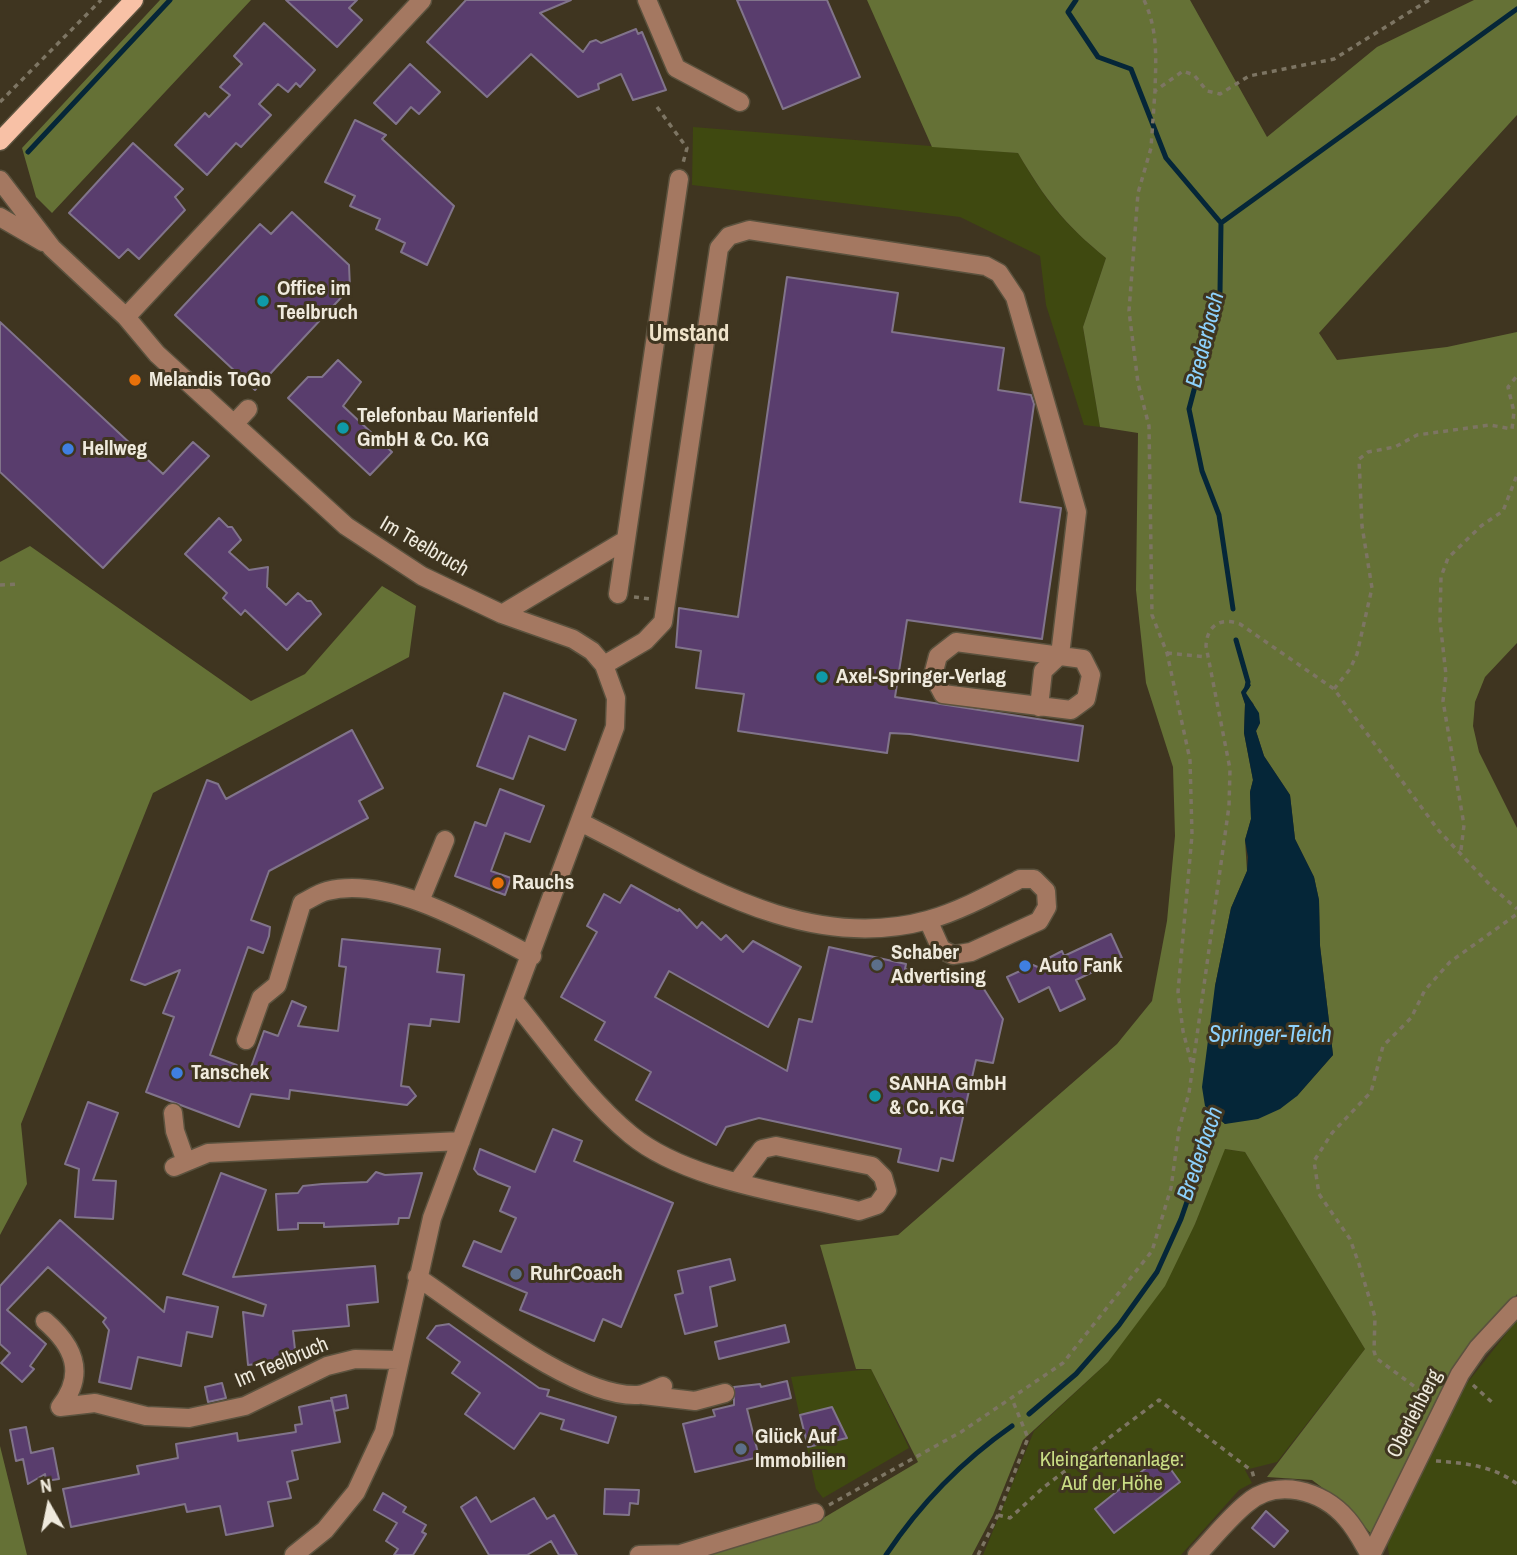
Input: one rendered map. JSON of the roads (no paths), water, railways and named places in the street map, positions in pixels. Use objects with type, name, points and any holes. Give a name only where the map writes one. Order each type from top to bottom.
[{"type":"main road","points":[[0,141],[134,0]]},
{"type":"street","points":[[126,317],[422,0]]},
{"type":"street","points":[[647,0],[676,68],[740,102]]},
{"type":"street","points":[[618,594],[679,179]]},
{"type":"street","name":"Im Teelbruch","points":[[0,180],[52,248],[126,317],[157,355],[346,526],[422,576],[502,614],[573,639],[592,651],[604,665],[616,698],[615,727],[532,956],[432,1218],[384,1432],[356,1492],[325,1530],[294,1555]]},
{"type":"street","name":"Im Teelbruch","points":[[0,217],[52,248]]},
{"type":"street","points":[[604,665],[655,632],[663,622],[719,248],[729,236],[748,230],[986,266],[999,273],[1015,296],[1077,512],[1060,655],[1044,671],[1039,707]]},
{"type":"street","points":[[234,424],[248,409]]},
{"type":"street","points":[[502,614],[624,541]]},
{"type":"street","points":[[956,642],[1060,655],[1083,659],[1091,675],[1086,699],[1071,710],[943,694],[933,675],[937,656],[956,642]]},
{"type":"street","points":[[580,822],[761,911],[807,924],[854,930],[928,920],[1020,879],[1034,879],[1046,891],[1047,907],[1039,921],[971,952],[953,955],[941,950],[928,920]]},
{"type":"street","points":[[420,901],[445,840]]},
{"type":"street","points":[[246,1040],[261,998],[278,985],[297,930],[302,903],[327,891],[355,890],[420,901],[532,956]]},
{"type":"street","points":[[514,1001],[592,1097],[631,1135],[669,1159],[700,1172],[859,1211],[877,1205],[887,1191],[883,1177],[872,1166],[776,1146],[762,1149],[738,1181]]},
{"type":"street","points":[[173,1113],[180,1164],[208,1153],[461,1141]]},
{"type":"street","points":[[417,1277],[558,1371],[614,1393],[695,1401],[725,1393]]},
{"type":"street","name":"Oberlehberg","points":[[1371,1555],[1461,1374],[1478,1348],[1517,1306]]},
{"type":"street","name":"Im Teelbruch","points":[[45,1321],[64,1337],[73,1359],[72,1387],[60,1408],[95,1403],[146,1416],[188,1418],[245,1406],[327,1366],[355,1359],[399,1360]]},
{"type":"street","points":[[640,1395],[663,1386]]},
{"type":"street","points":[[1198,1555],[1246,1503],[1272,1490],[1304,1490],[1324,1501],[1346,1518],[1371,1555]]},
{"type":"street","points":[[640,1555],[680,1554],[815,1513]]},
{"type":"water","name":"Springer-Teich","points":[[1248,682],[1251,685],[1246,693],[1259,713],[1260,723],[1256,731],[1264,756],[1290,795],[1295,839],[1314,877],[1319,900],[1320,946],[1333,1055],[1297,1096],[1280,1109],[1258,1119],[1225,1124],[1205,1106],[1202,1087],[1215,986],[1231,908],[1247,871],[1245,840],[1251,819],[1250,792],[1253,780],[1244,733],[1245,704],[1241,692]]},
{"type":"waterway","points":[[28,152],[170,0]]},
{"type":"waterway","name":"Brederbach","points":[[1076,0],[1068,12],[1098,57],[1131,69],[1166,158],[1221,223],[1220,292],[1189,409],[1202,471],[1219,515],[1233,609]]},
{"type":"waterway","points":[[1221,223],[1517,9]]},
{"type":"waterway","name":"Brederbach","points":[[1236,640],[1248,682],[1247,687]]},
{"type":"waterway","name":"Brederbach","points":[[1029,1414],[1076,1374],[1119,1325],[1157,1272],[1181,1219],[1218,1112]]},
{"type":"waterway","name":"Brederbach","points":[[886,1555],[913,1518],[943,1484],[1012,1426]]},
{"type":"place","name":"Office im Teelbruch","points":[[263,301]]},
{"type":"place","name":"Melandis ToGo","points":[[135,380]]},
{"type":"place","name":"Telefonbau Marienfeld GmbH & Co. KG","points":[[343,428]]},
{"type":"place","name":"Hellweg","points":[[68,449]]},
{"type":"place","name":"Axel-Springer-Verlag","points":[[822,677]]},
{"type":"place","name":"Rauchs","points":[[498,883]]},
{"type":"place","name":"Schaber Advertising","points":[[877,965]]},
{"type":"place","name":"Auto Fank","points":[[1025,966]]},
{"type":"place","name":"Tanschek","points":[[177,1073]]},
{"type":"place","name":"SANHA GmbH & Co. KG","points":[[875,1096]]},
{"type":"place","name":"RuhrCoach","points":[[516,1274]]},
{"type":"place","name":"Glück Auf Immobilien","points":[[741,1449]]},
{"type":"district","name":"Umstand","points":[[689,335]]},
{"type":"park label","name":"Kleingartenanlage: Auf der Höhe","points":[[1112,1472]]}]
